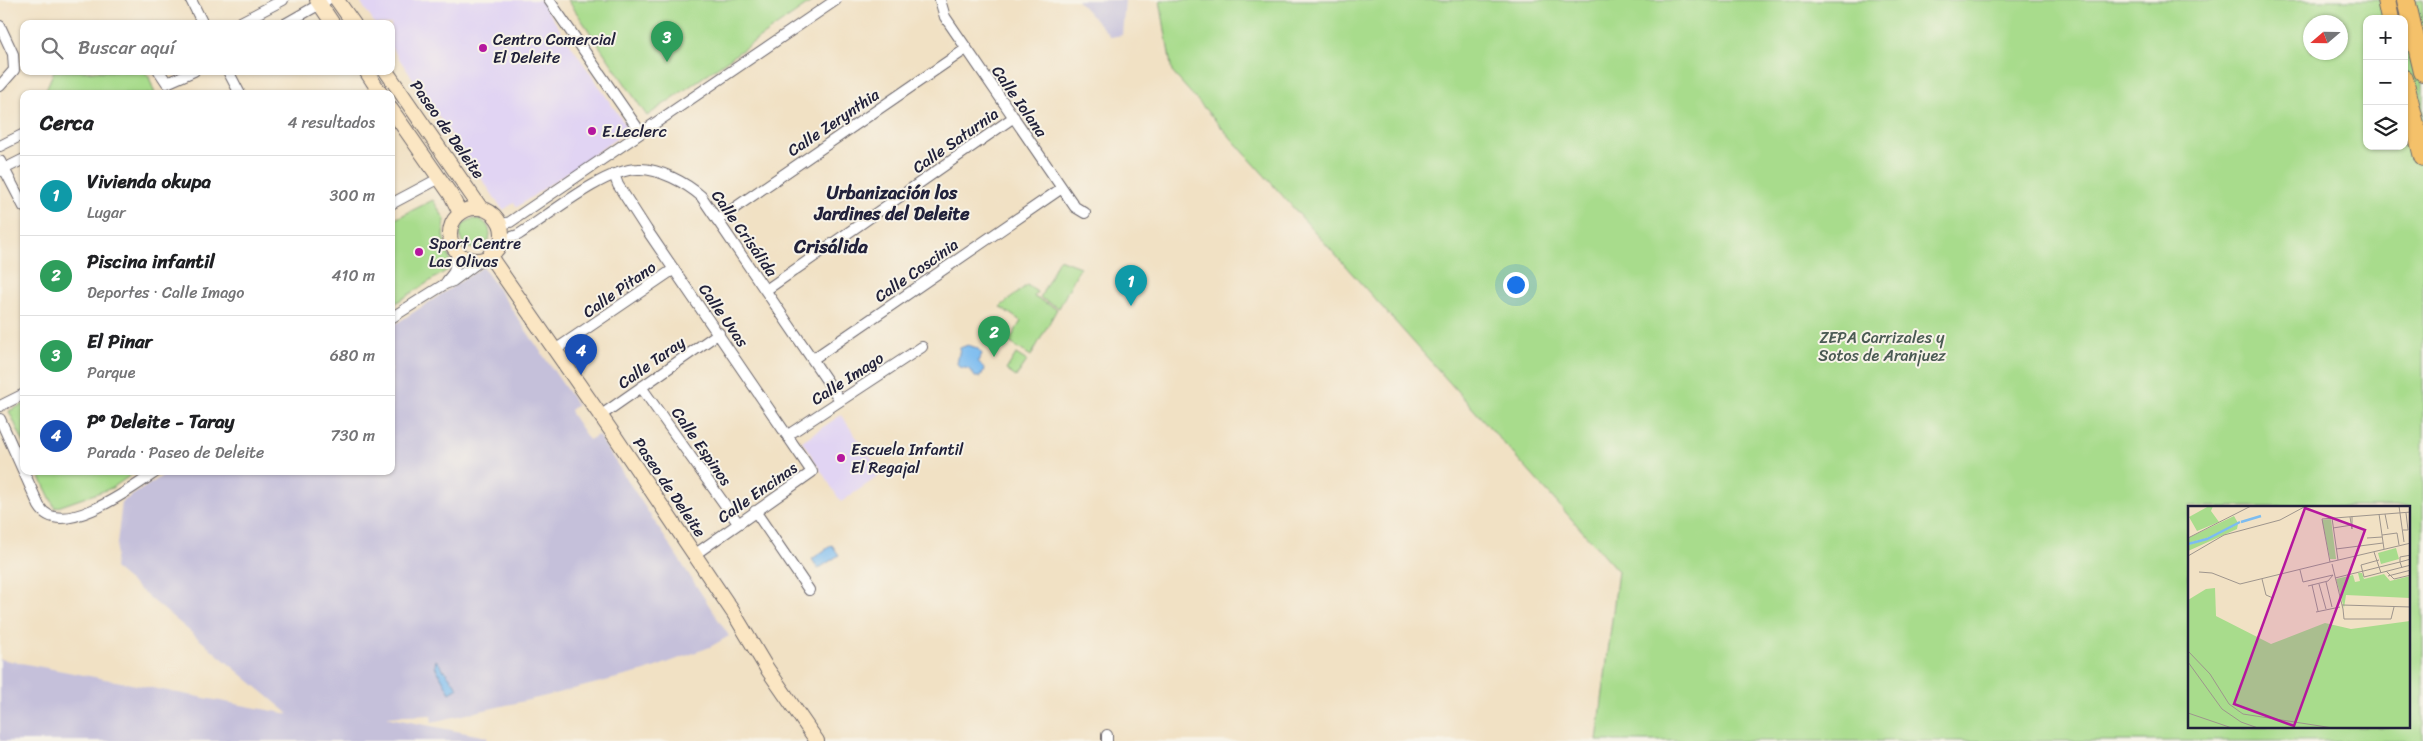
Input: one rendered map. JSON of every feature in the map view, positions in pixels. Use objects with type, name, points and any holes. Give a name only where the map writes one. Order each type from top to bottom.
[{"type":"highway","points":[[2386,0],[2389,15]]},
{"type":"highway","points":[[2406,0],[2423,72]]},
{"type":"highway","points":[[2408,95],[2423,157]]},
{"type":"main road","points":[[337,0],[351,20]]},
{"type":"main road","points":[[321,1],[331,20]]},
{"type":"main road","points":[[369,75],[378,90]]},
{"type":"main road","name":"Paseo de Deleite","points":[[389,75],[480,208]]},
{"type":"main road","points":[[395,115],[460,213]]},
{"type":"main road","points":[[480,208],[490,213],[500,231],[496,250],[487,257],[471,259],[457,252],[450,236],[451,228],[460,213],[468,209],[480,208]]},
{"type":"main road","name":"Paseo de Deleite","points":[[487,257],[556,350],[733,612],[766,667],[818,741]]},
{"type":"street","points":[[190,0],[201,20]]},
{"type":"street","points":[[246,20],[283,0]]},
{"type":"street","points":[[549,0],[641,133]]},
{"type":"street","points":[[500,231],[510,222],[836,0]]},
{"type":"street","name":"Calle Iolana","points":[[940,0],[945,17],[966,49],[1074,207],[1085,213]]},
{"type":"street","points":[[291,20],[321,1]]},
{"type":"street","points":[[0,26],[13,54],[14,70],[1,83]]},
{"type":"street","name":"Calle Zerynthia","points":[[717,220],[966,49]]},
{"type":"street","points":[[162,75],[167,83],[185,75]]},
{"type":"street","points":[[230,75],[238,90]]},
{"type":"street","name":"Calle Saturnia","points":[[766,290],[1014,117]]},
{"type":"street","points":[[0,146],[20,136]]},
{"type":"street","points":[[20,160],[1,167],[20,200]]},
{"type":"street","name":"Calle Crisálida","points":[[500,231],[509,238],[518,236],[614,174],[640,168],[678,182],[701,196],[840,400]]},
{"type":"street","name":"Calle Uvas","points":[[614,174],[618,186],[812,472]]},
{"type":"street","points":[[395,202],[438,178]]},
{"type":"street","name":"Calle Coscinia","points":[[813,359],[1062,188]]},
{"type":"street","points":[[445,284],[454,272],[457,252]]},
{"type":"street","points":[[395,315],[445,284],[453,281],[487,257]]},
{"type":"street","name":"Calle Pitano","points":[[556,350],[674,269]]},
{"type":"street","name":"Calle Taray","points":[[600,416],[719,333]]},
{"type":"street","name":"Calle Imago","points":[[788,435],[922,347]]},
{"type":"street","name":"Calle Espinos","points":[[641,387],[738,523]]},
{"type":"street","points":[[0,406],[20,396]]},
{"type":"street","points":[[0,418],[20,462]]},
{"type":"street","name":"Calle Encinas","points":[[694,555],[812,472]]},
{"type":"street","points":[[26,475],[42,511],[54,518],[77,515],[112,500],[151,475]]},
{"type":"street","points":[[755,511],[809,590]]},
{"type":"shaded area","name":"Centro Comercial El Deleite","points":[[359,0],[540,0],[629,130],[517,207],[514,203],[503,210],[395,53],[395,20],[372,20]]},
{"type":"shaded area","points":[[1077,0],[1125,0],[1122,35],[1111,37]]},
{"type":"shaded area","points":[[483,267],[577,405],[570,410],[572,415],[589,440],[598,435],[729,636],[710,647],[645,671],[542,697],[432,722],[431,715],[385,717],[487,737],[487,741],[0,741],[0,659],[289,714],[114,568],[122,502],[164,475],[395,475],[395,324]]},
{"type":"shaded area","name":"Escuela Infantil El Regajal","points":[[841,415],[882,474],[841,502],[802,441]]},
{"type":"green space","points":[[568,0],[814,0],[647,116]]},
{"type":"green space","name":"ZEPA Carrizales y Sotos de Aranjuez","points":[[1160,0],[2423,0],[2423,741],[1597,741],[1618,571],[1172,72]]},
{"type":"green space","points":[[52,75],[147,75],[154,90],[46,90]]},
{"type":"green space","name":"Sport Centre Las Olivas","points":[[433,200],[445,220],[443,236],[450,260],[449,269],[395,303],[395,219]]},
{"type":"green space","points":[[475,219],[481,220],[489,228],[489,240],[481,248],[475,249],[469,248],[461,240],[460,234],[461,228],[469,220]]},
{"type":"green space","points":[[1059,259],[1080,267],[1059,308],[1040,298]]},
{"type":"green space","points":[[1027,285],[1037,292],[1034,297],[1057,309],[1031,356],[1009,342],[1021,321],[1000,307]]},
{"type":"green space","points":[[1016,354],[1027,361],[1016,377],[1006,370]]},
{"type":"green space","points":[[20,406],[20,434],[9,411]]},
{"type":"green space","points":[[39,475],[131,475],[112,488],[55,508]]},
{"type":"water","points":[[968,345],[977,348],[982,354],[978,361],[985,370],[980,377],[975,377],[969,369],[960,367],[957,364],[960,348]]},
{"type":"water","points":[[832,545],[839,555],[818,569],[812,559]]},
{"type":"water","points":[[436,660],[458,688],[450,693],[435,666]]},
{"type":"place","name":"Centro Comercial El Deleite","points":[[483,48]]},
{"type":"place","name":"El Pinar","points":[[667,62]]},
{"type":"place","name":"E.Leclerc","points":[[592,131]]},
{"type":"place","name":"Sport Centre Las Olivas","points":[[419,252]]},
{"type":"place","name":"Vivienda okupa","points":[[1131,306]]},
{"type":"place","name":"Piscina infantil","points":[[994,357]]},
{"type":"place","name":"Pº Deleite - Taray","points":[[581,375]]},
{"type":"place","name":"Escuela Infantil El Regajal","points":[[841,458]]},
{"type":"district","name":"Urbanización los Jardines del Deleite","points":[[892,203]]},
{"type":"district","name":"Crisálida","points":[[831,246]]}]
